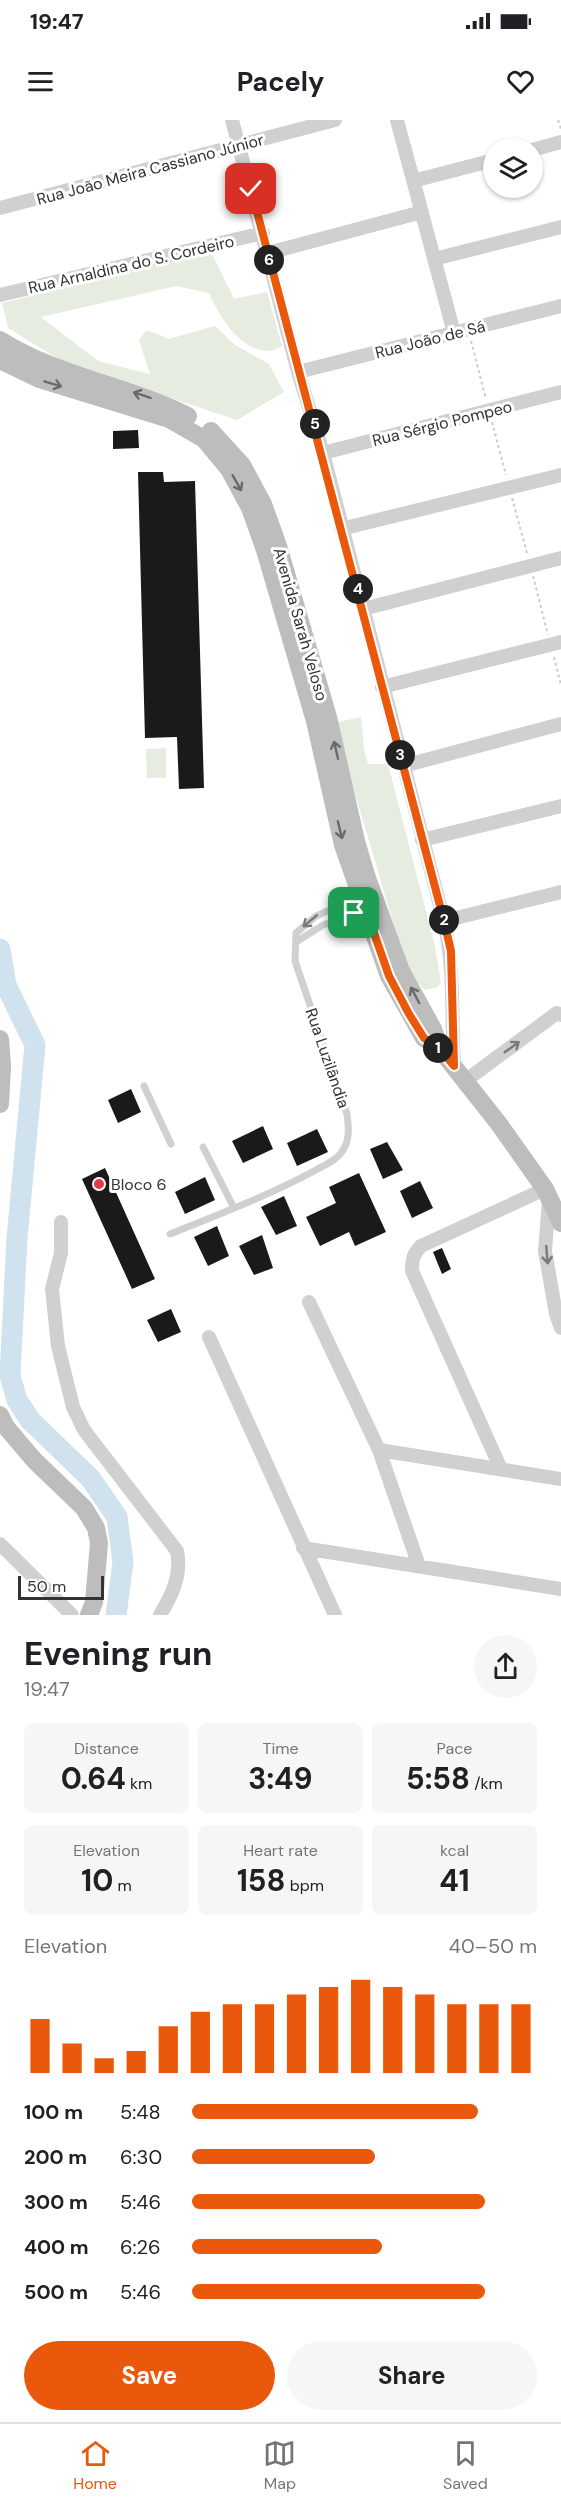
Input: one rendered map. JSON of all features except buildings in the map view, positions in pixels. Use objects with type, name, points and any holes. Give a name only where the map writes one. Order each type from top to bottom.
[{"type":"main road","name":"Avenida Sarah Veloso","points":[[0,339],[17,351],[46,363],[157,400],[191,417],[215,433],[242,465],[255,486],[278,546],[328,717],[369,902],[389,976],[424,1038],[439,1048],[499,1124],[547,1193],[561,1223]]},
{"type":"main road","name":"Avenida Sarah Veloso","points":[[0,360],[95,403],[169,419],[204,439],[229,469],[244,495],[265,550],[315,721],[343,845],[369,902]]},
{"type":"main road","points":[[0,1039],[2,1066],[0,1104]]},
{"type":"main road","points":[[0,1415],[6,1427],[34,1460],[84,1508],[96,1528],[99,1543],[94,1602],[88,1615]]},
{"type":"street","points":[[231,120],[298,372],[323,453],[444,921],[451,951],[454,1066]]},
{"type":"street","name":"Rua João Meira Cassiano Júnior","points":[[0,208],[335,120]]},
{"type":"street","points":[[397,120],[434,259],[461,331]]},
{"type":"street","points":[[543,147],[561,142]]},
{"type":"street","points":[[413,181],[483,163]]},
{"type":"street","points":[[268,253],[422,212]]},
{"type":"street","points":[[434,259],[561,227]]},
{"type":"street","name":"Rua Arnaldina do S. Cordeiro","points":[[0,295],[262,233]]},
{"type":"street","name":"Rua João de Sá","points":[[298,372],[561,306]]},
{"type":"street","name":"Rua Sérgio Pompeo","points":[[323,453],[561,392]]},
{"type":"street","points":[[341,529],[561,475]]},
{"type":"street","points":[[363,609],[561,558]]},
{"type":"street","points":[[382,687],[556,644]]},
{"type":"street","points":[[403,766],[561,724]]},
{"type":"street","points":[[422,840],[561,806]]},
{"type":"street","points":[[444,921],[561,892]]},
{"type":"street","points":[[465,1081],[557,1013],[561,1015]]},
{"type":"street","points":[[501,1469],[412,1271],[414,1253],[421,1246],[547,1193],[545,1251],[556,1314],[561,1328]]},
{"type":"street","points":[[61,1222],[61,1253],[52,1289],[63,1370],[73,1407],[84,1430],[177,1551],[179,1563],[172,1596],[160,1615]]},
{"type":"street","points":[[309,1302],[379,1450],[419,1566]]},
{"type":"street","points":[[209,1337],[334,1615]]},
{"type":"street","points":[[379,1450],[561,1479]]},
{"type":"street","points":[[0,1544],[72,1615]]},
{"type":"street","points":[[303,1548],[561,1589]]},
{"type":"lane","points":[[296,942],[369,902]]},
{"type":"lane","points":[[296,942],[296,933],[316,915],[369,902]]},
{"type":"lane","name":"Rua Luzilândia","points":[[170,1234],[234,1208],[335,1159],[348,1141],[347,1114],[295,961],[296,942]]},
{"type":"lane","points":[[144,1086],[171,1144]]},
{"type":"lane","points":[[203,1147],[234,1208]]},
{"type":"path","points":[[558,120],[561,130]]},
{"type":"path","points":[[461,331],[489,411],[530,566],[556,644],[561,685]]},
{"type":"shaded area","points":[[211,252],[234,299],[267,292],[282,346],[268,351],[248,345],[224,321],[209,293],[176,286],[41,317],[98,361],[150,374],[139,340],[147,330],[169,339],[215,326],[235,345],[269,364],[284,392],[237,420],[65,363],[8,328],[2,303]]},
{"type":"shaded area","points":[[361,717],[364,750],[368,764],[388,764],[434,942],[441,982],[438,987],[425,990],[408,972],[334,723]]},
{"type":"shaded area","points":[[166,748],[166,778],[147,778],[146,749]]},
{"type":"waterway","points":[[0,949],[6,985],[35,1045],[17,1238],[10,1376],[17,1400],[30,1420],[91,1479],[117,1517],[123,1562],[116,1615]]},
{"type":"place","name":"Bloco 6","points":[[99,1184]]},
{"type":"route","points":[[251,189],[298,372],[323,453],[451,951],[454,1066],[439,1048],[424,1038],[409,1014],[389,976],[372,933],[366,910],[354,913]]}]
